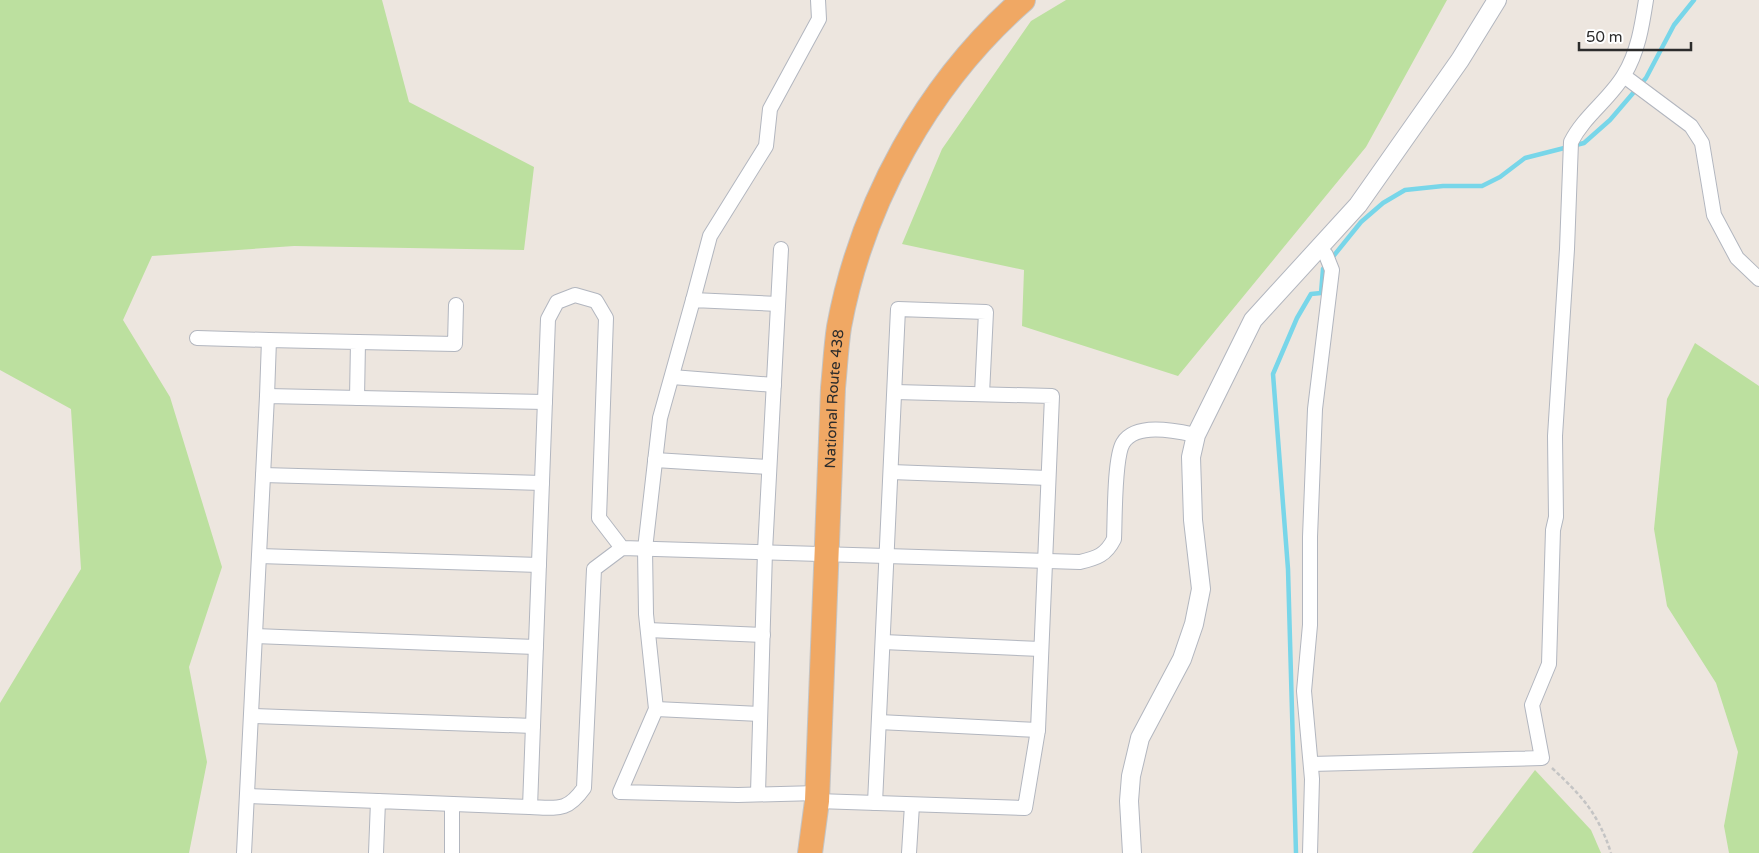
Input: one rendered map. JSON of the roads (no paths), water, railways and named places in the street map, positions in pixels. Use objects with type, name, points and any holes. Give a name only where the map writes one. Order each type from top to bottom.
[{"type":"highway","name":"National Route 438","points":[[810,853],[818,797],[833,388],[839,328],[852,277],[871,220],[892,170],[916,126],[972,50],[1023,0]]},
{"type":"street","points":[[818,0],[819,19],[770,109],[766,146],[710,236],[660,418],[645,549],[648,630],[656,709],[620,792],[738,795],[758,793],[875,803],[1025,808],[1038,730],[1052,396],[895,392]]},
{"type":"street","points":[[1132,853],[1129,801],[1131,776],[1140,738],[1182,659],[1194,624],[1201,589],[1193,520],[1191,457],[1196,435],[1253,320],[1326,256],[1363,197],[1460,60],[1497,0]]},
{"type":"street","points":[[1311,764],[1542,758],[1532,705],[1549,664],[1553,530],[1556,517],[1555,436],[1568,249],[1570,148],[1578,130],[1634,83],[1635,52],[1646,0]]},
{"type":"street","points":[[1634,83],[1691,126],[1702,143],[1714,216],[1737,258],[1759,279]]},
{"type":"street","points":[[758,793],[765,551],[781,249]]},
{"type":"street","points":[[1310,853],[1311,764],[1304,691],[1310,625],[1310,538],[1315,409],[1332,286],[1326,256]]},
{"type":"street","points":[[530,807],[548,319],[557,302],[575,295],[596,300],[606,318],[599,518],[622,548]]},
{"type":"street","points":[[693,300],[778,304]]},
{"type":"street","points":[[197,338],[455,344],[456,305]]},
{"type":"street","points":[[875,803],[898,309],[986,312],[982,394]]},
{"type":"street","points":[[244,853],[270,340]]},
{"type":"street","points":[[357,398],[358,342]]},
{"type":"street","points":[[672,377],[774,385]]},
{"type":"street","points":[[267,396],[545,402]]},
{"type":"street","points":[[247,796],[558,808],[574,803],[584,788],[594,569],[622,548],[1080,562],[1098,558],[1108,550],[1114,540],[1119,459],[1122,444],[1130,436],[1139,432],[1174,430],[1196,435]]},
{"type":"street","points":[[655,460],[769,467]]},
{"type":"street","points":[[891,472],[1048,478]]},
{"type":"street","points":[[263,475],[542,483]]},
{"type":"street","points":[[259,556],[539,565]]},
{"type":"street","points":[[648,630],[763,636]]},
{"type":"street","points":[[255,636],[536,647]]},
{"type":"street","points":[[883,642],[1041,649]]},
{"type":"street","points":[[656,709],[760,714]]},
{"type":"street","points":[[251,716],[533,726]]},
{"type":"street","points":[[879,722],[1038,730]]},
{"type":"street","points":[[376,853],[378,801]]},
{"type":"street","points":[[452,804],[452,853]]},
{"type":"street","points":[[909,853],[912,805]]},
{"type":"waterway","points":[[1296,853],[1288,569],[1273,374],[1297,318],[1311,294],[1321,293],[1323,269],[1361,222],[1383,203],[1405,190],[1443,186],[1482,186],[1500,177],[1525,158],[1584,143],[1610,120],[1646,78],[1674,25],[1694,0]]}]
